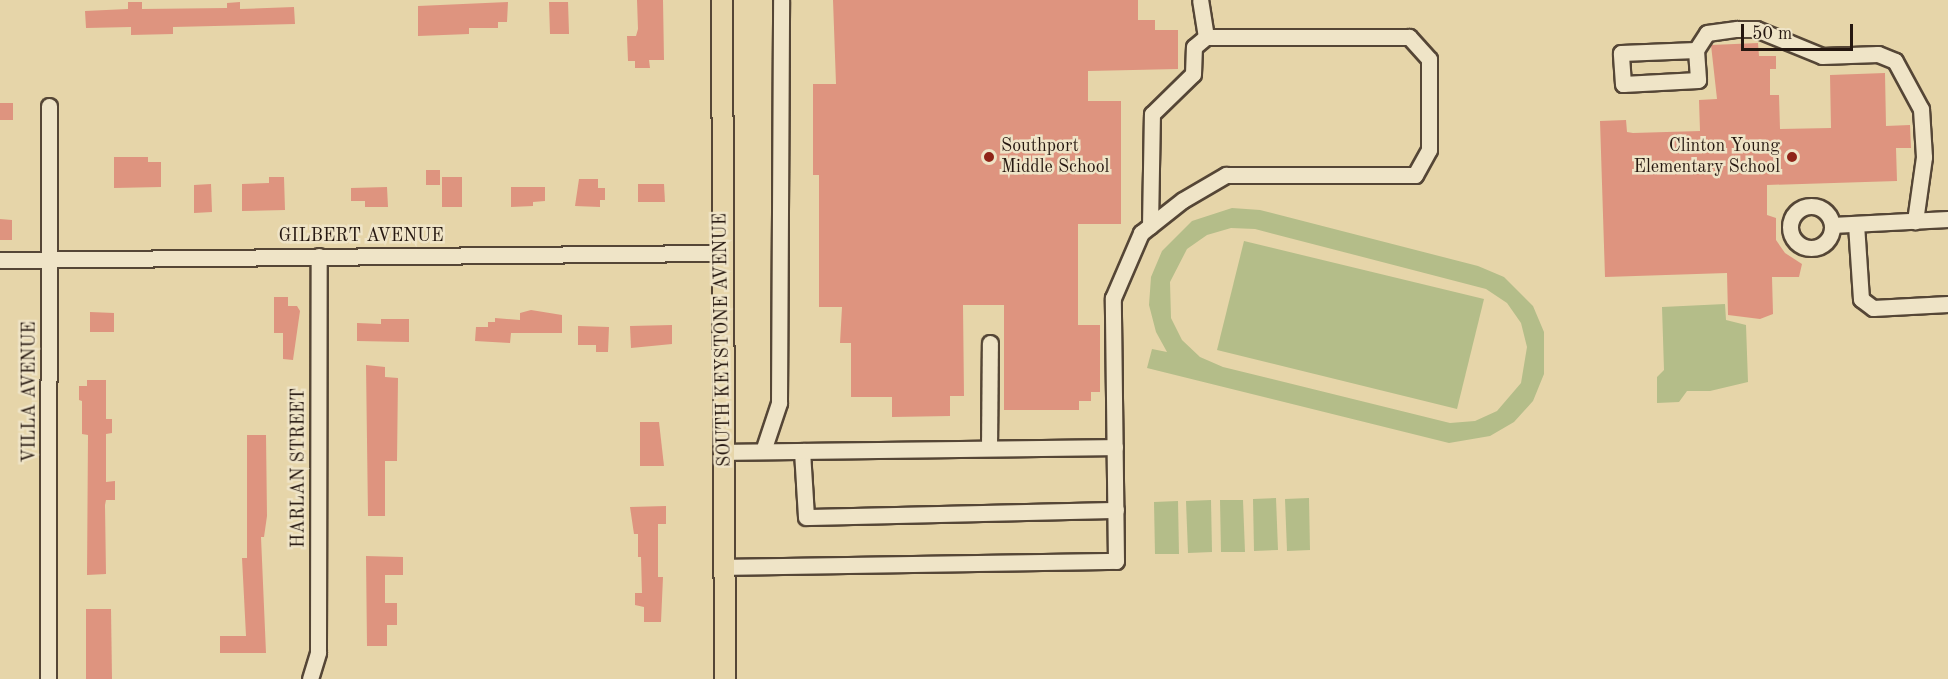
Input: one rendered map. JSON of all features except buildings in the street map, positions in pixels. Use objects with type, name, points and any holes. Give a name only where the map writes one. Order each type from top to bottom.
[{"type":"main road","name":"SOUTH KEYSTONE AVENUE","points":[[722,0],[721,253],[725,679]]},
{"type":"street","points":[[763,451],[779,403],[781,0]]},
{"type":"street","points":[[1200,0],[1206,38]]},
{"type":"street","points":[[1696,50],[1621,53],[1623,84],[1698,80],[1696,50],[1707,33],[1756,29],[1822,56],[1878,54],[1895,61],[1921,109],[1924,157],[1915,221]]},
{"type":"street","points":[[725,567],[1116,561],[1113,298],[1141,233],[1150,226],[1183,200],[1226,175],[1415,175],[1429,150],[1429,59],[1409,38],[1206,38],[1194,47],[1193,74],[1152,114],[1150,226]]},
{"type":"street","name":"VILLA AVENUE","points":[[48,679],[49,106]]},
{"type":"street","points":[[1832,225],[1948,219]]},
{"type":"street","points":[[1856,224],[1861,299],[1873,308],[1948,304]]},
{"type":"street","name":"GILBERT AVENUE","points":[[0,260],[721,253]]},
{"type":"street","name":"HARLAN STREET","points":[[310,679],[318,652],[319,256]]},
{"type":"street","points":[[989,448],[990,343]]},
{"type":"street","points":[[723,452],[1115,447]]},
{"type":"street","points":[[802,451],[806,517],[1116,510]]},
{"type":"green space","points":[[1232,208],[1260,210],[1478,266],[1504,277],[1533,306],[1544,332],[1544,374],[1533,401],[1514,422],[1490,436],[1449,443],[1147,368],[1152,349],[1167,352],[1156,332],[1149,305],[1151,277],[1162,251],[1192,221]],"holes":[[[1231,228],[1255,229],[1486,289],[1507,303],[1521,323],[1527,347],[1521,383],[1497,411],[1475,421],[1450,423],[1223,367],[1200,357],[1182,340],[1171,318],[1170,282],[1187,249],[1207,235]]]},
{"type":"green space","points":[[1244,241],[1484,299],[1457,409],[1217,350]]},
{"type":"green space","points":[[1725,304],[1726,320],[1746,325],[1748,382],[1710,391],[1687,391],[1679,402],[1657,403],[1657,377],[1664,370],[1662,307]]},
{"type":"green space","points":[[1276,498],[1278,550],[1254,551],[1253,499]]},
{"type":"green space","points":[[1309,498],[1310,550],[1287,551],[1285,499]]},
{"type":"green space","points":[[1211,500],[1212,552],[1188,553],[1186,501]]},
{"type":"green space","points":[[1220,500],[1243,500],[1245,552],[1221,552]]},
{"type":"green space","points":[[1178,501],[1179,554],[1155,554],[1154,502]]},
{"type":"place","name":"Southport Middle School","points":[[989,157]]},
{"type":"place","name":"Clinton Young Elementary School","points":[[1792,157]]}]
